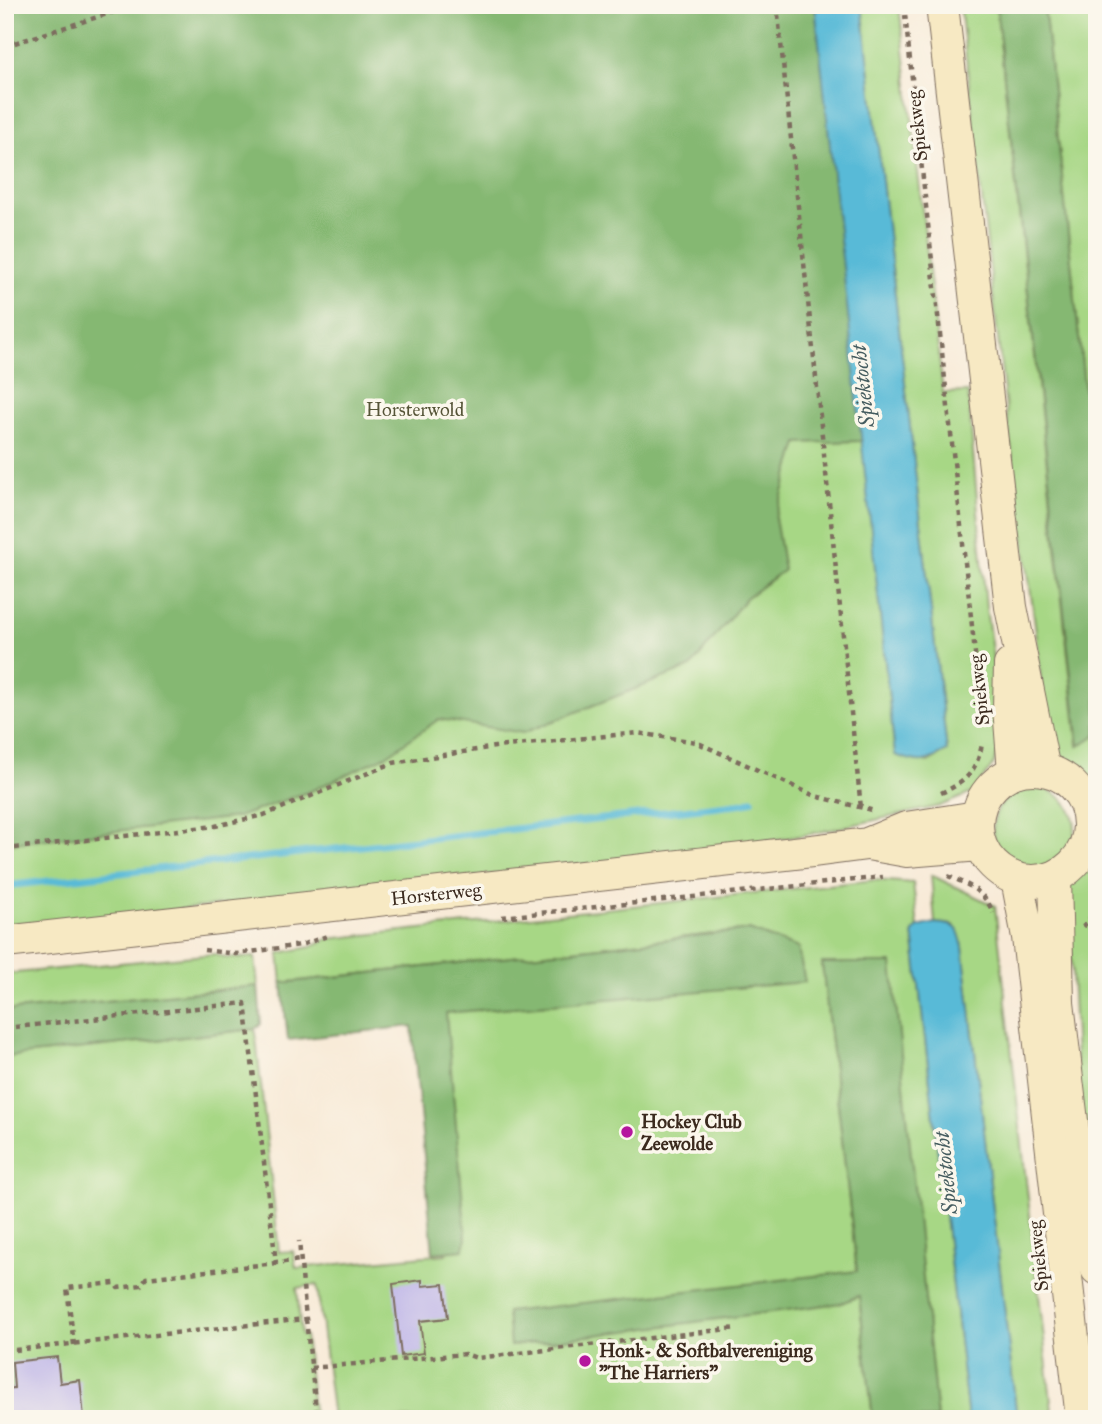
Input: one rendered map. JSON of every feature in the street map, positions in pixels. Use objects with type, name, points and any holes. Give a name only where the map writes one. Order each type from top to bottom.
[{"type":"main road","name":"Spiekweg","points":[[942,5],[1011,607],[1009,707],[1029,771]]},
{"type":"main road","points":[[1029,771],[1066,779],[1082,796],[1089,819],[1087,843],[1074,864],[1055,877],[1036,881],[1017,879],[995,866],[979,831],[984,797],[997,782],[1029,771]]},
{"type":"main road","name":"Horsterweg","points":[[5,942],[867,844],[906,828],[979,831]]},
{"type":"main road","name":"Horsterweg","points":[[867,844],[907,851],[924,850],[979,831]]},
{"type":"main road","points":[[1055,877],[1058,1003],[1076,1155],[1097,1269]]},
{"type":"main road","name":"Spiekweg","points":[[1017,879],[1028,937],[1082,1419]]},
{"type":"path","points":[[5,46],[136,5]]},
{"type":"path","points":[[777,5],[861,809]]},
{"type":"path","name":"Spiekweg","points":[[904,5],[980,694]]},
{"type":"path","points":[[5,849],[215,826],[264,815],[393,763],[495,747],[637,733],[696,742],[815,796],[874,811]]},
{"type":"path","name":"Spiekweg","points":[[938,794],[967,778],[979,763],[984,733]]},
{"type":"path","points":[[924,850],[927,876],[946,875],[975,887],[991,906],[995,917]]},
{"type":"path","name":"Horsterweg","points":[[493,918],[861,878]]},
{"type":"path","points":[[193,951],[236,954],[301,945],[329,935],[343,934]]},
{"type":"path","points":[[5,1028],[244,1003],[276,1263]]},
{"type":"path","points":[[299,1241],[317,1419]]},
{"type":"path","points":[[74,1345],[67,1288],[115,1283],[118,1288],[141,1285],[146,1278],[300,1260]]},
{"type":"path","points":[[5,1350],[306,1319]]},
{"type":"path","points":[[311,1368],[464,1353],[477,1358],[737,1328]]},
{"type":"green space","name":"Horsterwold","points":[[5,5],[835,441],[862,441],[895,755],[928,762],[947,751],[862,5],[899,5],[943,393],[968,392],[986,608],[1002,722],[1001,744],[993,765],[972,793],[940,806],[726,849],[5,929]]},
{"type":"green space","name":"Horsterwold","points":[[5,5],[815,5],[862,441],[798,443],[775,518],[784,570],[746,598],[691,667],[523,733],[439,719],[386,756],[313,790],[238,817],[5,844]]},
{"type":"green space","points":[[960,5],[996,5],[1078,746],[1097,734],[1097,806],[1093,794],[1075,770],[1063,764],[1055,754],[1046,735],[1037,639],[1006,409]]},
{"type":"green space","points":[[996,5],[1044,5],[1097,508],[1097,734],[1079,746]]},
{"type":"green space","points":[[1044,5],[1097,5],[1097,508]]},
{"type":"green space","points":[[1034,788],[1050,791],[1063,800],[1072,813],[1075,829],[1072,845],[1063,858],[1050,867],[1034,870],[1018,867],[1005,858],[996,845],[993,829],[996,813],[1005,800],[1018,791]]},
{"type":"green space","points":[[1097,852],[1097,1234],[1079,1123],[1068,887]]},
{"type":"green space","points":[[931,875],[995,906],[1053,1419],[1017,1419],[963,947],[954,925],[935,923]]},
{"type":"green space","points":[[874,880],[913,883],[918,927],[913,933],[968,1419],[937,1419],[911,1166],[822,964],[857,1271],[841,1303],[859,1295],[873,1419],[333,1419],[317,1285],[297,1288],[314,1419],[5,1419],[5,1057],[255,1029],[279,1252],[293,1251],[296,1268],[446,1254],[423,1017],[798,948],[749,930],[282,983],[279,953],[311,947],[328,939]]},
{"type":"green space","points":[[749,930],[798,948],[805,982],[446,1013],[466,1238],[463,1250],[433,1253],[412,1026],[288,1040],[282,983]]},
{"type":"green space","points":[[215,954],[227,958],[255,957],[258,986],[5,1011],[5,974]]},
{"type":"green space","points":[[822,963],[892,963],[937,1419],[873,1419],[859,1296],[841,1303],[510,1346],[507,1312],[857,1271]]},
{"type":"green space","points":[[258,986],[261,1024],[255,1029],[5,1057],[5,1011]]},
{"type":"water","name":"Spiektocht","points":[[815,5],[862,5],[947,751],[922,761],[895,755]]},
{"type":"water","name":"Spiektocht","points":[[935,923],[948,924],[955,928],[963,947],[1017,1419],[968,1419],[913,932],[918,927]]},
{"type":"building","points":[[422,1280],[422,1286],[444,1284],[448,1318],[420,1321],[424,1353],[401,1356],[393,1284]]},
{"type":"building","points":[[57,1357],[60,1383],[80,1380],[84,1417],[5,1419],[5,1389],[14,1388],[12,1362]]},
{"type":"waterway","points":[[5,886],[745,803],[752,800]]},
{"type":"place","name":"Hockey Club Zeewolde","points":[[627,1132]]},
{"type":"place","name":"Honk- & Softbalvereniging \"The Harriers\"","points":[[585,1361]]}]
